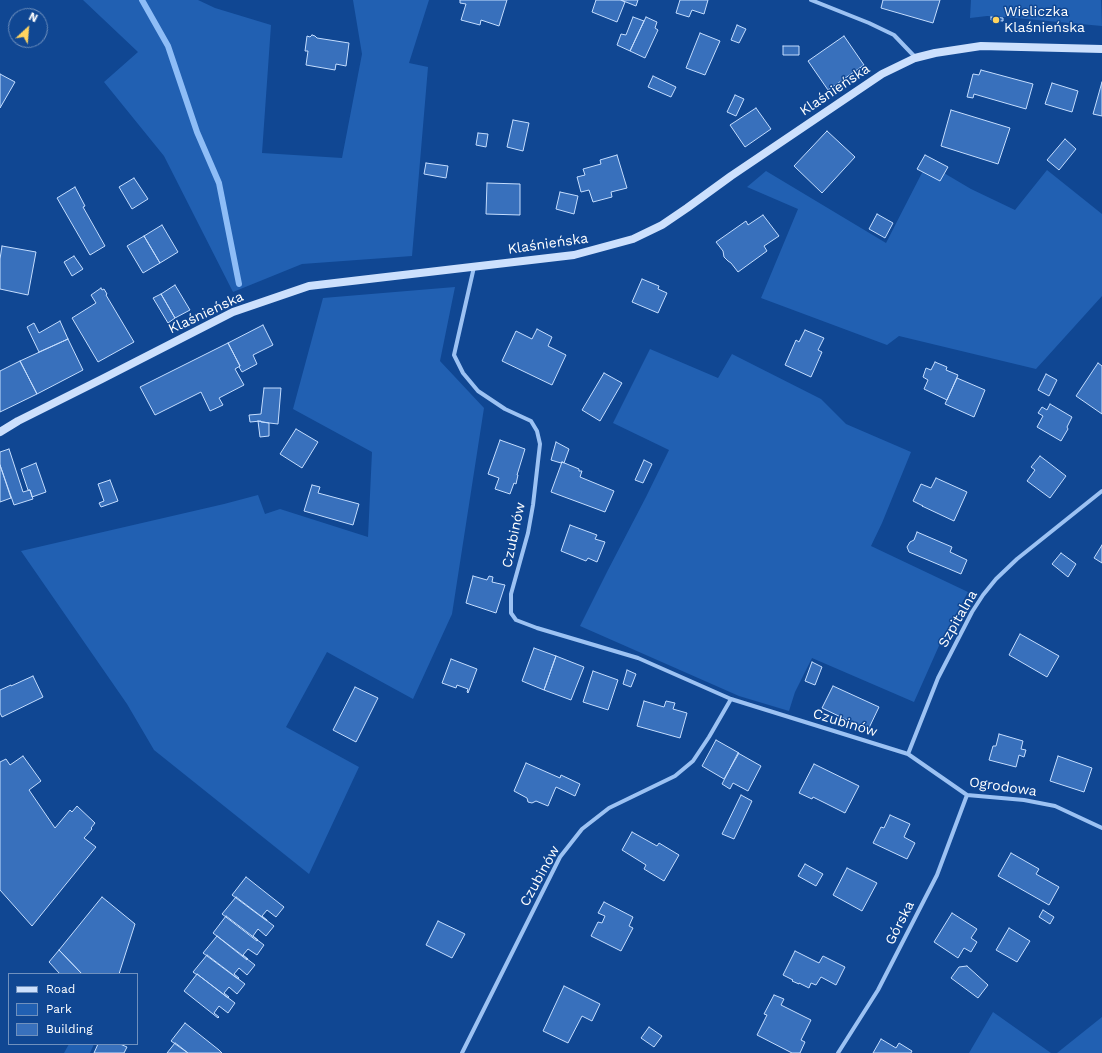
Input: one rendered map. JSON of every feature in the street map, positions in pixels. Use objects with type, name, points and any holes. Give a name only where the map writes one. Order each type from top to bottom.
[{"type":"street","points":[[811,0],[869,23],[894,35],[915,58]]},
{"type":"street","name":"Klaśnieńska","points":[[0,432],[18,421],[233,312],[309,286],[574,255],[633,239],[662,224],[687,208],[731,176],[882,74],[915,58],[935,53],[981,46],[1102,49]]},
{"type":"street","name":"Czubinów","points":[[474,267],[454,355],[463,373],[478,391],[505,409],[531,421],[537,430],[540,444],[533,505],[521,563],[512,594],[511,613],[516,620],[537,628],[638,658],[731,699],[908,754]]},
{"type":"street","name":"Szpitalna","points":[[908,754],[938,678],[972,612],[983,595],[996,579],[1017,559],[1102,491]]},
{"type":"street","name":"Czubinów","points":[[462,1053],[560,858],[582,829],[609,808],[675,776],[693,761],[731,699]]},
{"type":"street","name":"Ogrodowa","points":[[908,754],[966,795],[1024,800],[1055,806],[1102,828]]},
{"type":"street","name":"Górska","points":[[838,1053],[878,990],[937,875],[966,795]]},
{"type":"green space","points":[[83,0],[198,0],[215,8],[271,25],[262,153],[342,158],[362,54],[353,0],[429,0],[409,63],[428,67],[412,256],[302,264],[233,292],[164,156],[104,82],[138,52]]},
{"type":"green space","points":[[971,0],[1101,0],[1102,26],[1005,17],[987,16],[970,18]]},
{"type":"green space","points":[[927,163],[971,189],[1015,210],[1047,170],[1102,214],[1102,296],[1036,369],[899,336],[887,345],[761,298],[798,209],[747,187],[766,171],[886,243]]},
{"type":"green space","points":[[455,287],[440,361],[484,408],[452,614],[413,699],[327,652],[286,727],[359,767],[309,874],[154,750],[127,704],[21,551],[258,495],[265,514],[280,509],[368,537],[372,452],[293,409],[323,298]]},
{"type":"green space","points":[[650,349],[718,378],[732,354],[821,399],[846,424],[911,452],[871,546],[968,592],[942,639],[914,702],[812,658],[795,692],[789,711],[739,696],[580,626],[669,450],[613,423]]},
{"type":"green space","points":[[993,1012],[1051,1053],[969,1053]]},
{"type":"green space","points":[[1102,1017],[1102,1053],[1057,1053]]},
{"type":"green space","points":[[68,1045],[94,1045],[90,1053],[64,1053]]},
{"type":"building","points":[[460,0],[507,0],[499,26],[481,20],[480,25],[461,20],[466,4],[460,3]]},
{"type":"building","points":[[596,0],[621,0],[625,2],[617,22],[592,12]]},
{"type":"building","points":[[621,0],[638,0],[636,6]]},
{"type":"building","points":[[680,0],[708,0],[704,14],[692,10],[689,17],[676,13]]},
{"type":"building","points":[[883,0],[940,0],[933,23],[881,8]]},
{"type":"building","points":[[633,17],[644,21],[630,51],[617,45],[621,34],[626,35]]},
{"type":"building","points":[[646,17],[657,22],[655,28],[658,30],[645,58],[630,51]]},
{"type":"building","points":[[991,17],[1003,18],[1003,21],[991,20]]},
{"type":"building","points":[[737,25],[746,29],[739,43],[731,40]]},
{"type":"building","points":[[700,33],[720,41],[705,75],[686,68]]},
{"type":"building","points":[[312,35],[317,38],[349,43],[346,66],[336,64],[335,70],[306,65],[308,51],[305,51],[307,36],[310,37]]},
{"type":"building","points":[[844,36],[864,65],[828,90],[808,61]]},
{"type":"building","points":[[783,46],[799,46],[799,55],[783,55]]},
{"type":"building","points":[[981,70],[1033,84],[1026,109],[974,94],[973,98],[967,97],[973,74],[979,75]]},
{"type":"building","points":[[0,74],[15,82],[0,108]]},
{"type":"building","points":[[653,76],[676,87],[671,97],[648,87]]},
{"type":"building","points":[[1102,82],[1102,116],[1093,114]]},
{"type":"building","points":[[1052,83],[1078,91],[1072,112],[1045,104]]},
{"type":"building","points":[[735,95],[744,99],[736,116],[727,112]]},
{"type":"building","points":[[756,108],[771,129],[745,147],[730,125]]},
{"type":"building","points":[[951,110],[1010,128],[998,164],[941,146]]},
{"type":"building","points":[[513,120],[529,123],[523,151],[507,147]]},
{"type":"building","points":[[827,131],[855,157],[822,193],[794,166]]},
{"type":"building","points":[[478,133],[488,134],[486,147],[476,145]]},
{"type":"building","points":[[1065,139],[1076,149],[1059,170],[1047,160]]},
{"type":"building","points":[[617,155],[627,188],[611,192],[612,197],[593,202],[589,190],[581,192],[577,177],[585,175],[583,169],[601,164],[600,160]]},
{"type":"building","points":[[925,155],[948,167],[940,181],[917,169]]},
{"type":"building","points":[[426,163],[448,166],[446,178],[424,174]]},
{"type":"building","points":[[134,178],[148,199],[132,209],[119,187]]},
{"type":"building","points":[[487,183],[520,184],[520,215],[486,214]]},
{"type":"building","points":[[75,187],[85,206],[83,207],[105,246],[90,255],[57,198]]},
{"type":"building","points":[[560,192],[578,196],[574,214],[556,209]]},
{"type":"building","points":[[877,214],[893,223],[885,238],[869,229]]},
{"type":"building","points":[[763,215],[779,236],[764,246],[767,251],[738,272],[724,257],[723,251],[716,242],[746,221],[748,225]]},
{"type":"building","points":[[162,225],[178,252],[160,263],[144,236]]},
{"type":"building","points":[[144,236],[160,263],[143,273],[127,246]]},
{"type":"building","points":[[2,246],[36,252],[28,295],[0,289],[0,259]]},
{"type":"building","points":[[74,256],[83,269],[72,276],[64,262]]},
{"type":"building","points":[[642,279],[659,286],[658,289],[667,293],[658,313],[632,302]]},
{"type":"building","points":[[175,285],[190,310],[175,318],[161,294]]},
{"type":"building","points":[[101,288],[102,290],[104,289],[107,294],[106,295],[134,342],[98,362],[72,318],[96,303],[91,295]]},
{"type":"building","points":[[161,294],[175,318],[168,323],[153,298]]},
{"type":"building","points":[[60,321],[68,339],[39,352],[27,327],[34,323],[39,333]]},
{"type":"building","points":[[263,325],[273,345],[253,355],[257,364],[242,372],[228,343]]},
{"type":"building","points":[[537,329],[552,337],[548,346],[566,355],[552,385],[502,361],[516,331],[532,339]]},
{"type":"building","points":[[805,330],[824,338],[818,350],[822,352],[811,377],[785,365],[796,340],[799,342]]},
{"type":"building","points":[[68,339],[83,370],[37,394],[20,361]]},
{"type":"building","points":[[228,343],[240,366],[235,369],[244,385],[219,398],[223,405],[210,411],[201,392],[155,415],[140,387]]},
{"type":"building","points":[[20,361],[37,394],[0,412],[0,371]]},
{"type":"building","points":[[935,362],[947,367],[946,370],[958,375],[947,400],[924,389],[928,380],[923,377],[926,368],[931,370]]},
{"type":"building","points":[[1098,363],[1102,366],[1102,414],[1076,396]]},
{"type":"building","points":[[604,373],[622,383],[600,421],[582,410]]},
{"type":"building","points":[[1046,374],[1057,380],[1049,396],[1038,390]]},
{"type":"building","points":[[957,378],[985,390],[974,417],[945,404]]},
{"type":"building","points":[[264,388],[281,388],[278,424],[261,421],[250,422],[249,415],[261,414]]},
{"type":"building","points":[[1050,404],[1072,417],[1067,427],[1068,429],[1061,441],[1037,427],[1043,416],[1038,413],[1042,407],[1047,410]]},
{"type":"building","points":[[258,421],[269,423],[269,436],[260,437]]},
{"type":"building","points":[[296,429],[318,442],[302,468],[280,454]]},
{"type":"building","points":[[500,440],[525,449],[517,475],[516,484],[514,483],[510,494],[495,489],[499,478],[488,474]]},
{"type":"building","points":[[556,442],[569,449],[564,463],[551,460]]},
{"type":"building","points":[[9,449],[23,492],[30,490],[33,499],[14,505],[0,465],[0,452]]},
{"type":"building","points":[[1040,456],[1066,476],[1050,498],[1027,481],[1035,470],[1031,467]]},
{"type":"building","points":[[644,460],[652,464],[643,483],[635,480]]},
{"type":"building","points":[[562,462],[579,469],[579,471],[582,471],[580,477],[614,491],[605,512],[551,492]]},
{"type":"building","points":[[36,463],[46,492],[32,497],[21,469]]},
{"type":"building","points":[[0,465],[11,498],[0,502]]},
{"type":"building","points":[[936,478],[967,492],[954,521],[913,501],[921,484],[931,488]]},
{"type":"building","points":[[110,480],[118,501],[101,507],[99,503],[104,501],[98,484]]},
{"type":"building","points":[[312,485],[320,487],[318,493],[359,504],[353,525],[304,511]]},
{"type":"building","points":[[570,525],[597,535],[595,539],[605,542],[597,562],[588,558],[586,561],[561,551]]},
{"type":"building","points":[[917,532],[952,547],[950,552],[967,560],[961,574],[909,552],[907,547],[910,542],[914,540]]},
{"type":"building","points":[[1102,545],[1102,563],[1094,558]]},
{"type":"building","points":[[1061,553],[1076,564],[1068,577],[1052,564]]},
{"type":"building","points":[[473,576],[487,580],[489,576],[493,577],[492,582],[505,585],[496,613],[466,603]]},
{"type":"building","points":[[1020,634],[1059,656],[1047,677],[1009,655]]},
{"type":"building","points":[[534,648],[556,656],[544,690],[522,681]]},
{"type":"building","points":[[556,656],[584,667],[571,700],[544,690]]},
{"type":"building","points":[[451,659],[477,669],[468,693],[468,689],[457,685],[456,688],[442,683]]},
{"type":"building","points":[[812,662],[822,667],[815,685],[805,681]]},
{"type":"building","points":[[627,670],[636,674],[631,687],[623,684]]},
{"type":"building","points":[[593,671],[618,680],[608,710],[583,702]]},
{"type":"building","points":[[33,676],[43,697],[2,717],[0,713],[0,690]]},
{"type":"building","points":[[833,686],[879,707],[868,730],[822,708]]},
{"type":"building","points":[[355,687],[378,698],[356,742],[333,730]]},
{"type":"building","points":[[644,701],[664,707],[666,701],[675,703],[673,709],[687,713],[680,738],[637,726]]},
{"type":"building","points":[[999,734],[1023,741],[1021,749],[1026,750],[1024,757],[1019,755],[1016,767],[989,760],[993,746],[996,746]]},
{"type":"building","points":[[716,740],[739,753],[724,779],[702,766]]},
{"type":"building","points":[[738,753],[761,766],[748,791],[733,783],[730,789],[722,784]]},
{"type":"building","points":[[23,756],[41,781],[29,790],[55,828],[70,810],[72,812],[77,806],[95,823],[84,838],[96,847],[32,926],[0,890],[0,762],[6,759],[10,765]]},
{"type":"building","points":[[1058,756],[1092,768],[1084,792],[1050,781]]},
{"type":"building","points":[[526,763],[560,778],[561,775],[580,784],[575,796],[556,787],[548,806],[536,801],[532,803],[528,802],[527,798],[514,791]]},
{"type":"building","points":[[814,764],[859,786],[845,813],[813,797],[812,799],[799,793]]},
{"type":"building","points":[[741,795],[752,801],[734,839],[722,834]]},
{"type":"building","points":[[890,815],[910,824],[904,837],[915,843],[907,859],[873,843],[881,827],[884,828]]},
{"type":"building","points":[[632,832],[657,846],[659,843],[679,855],[664,881],[644,869],[646,865],[622,850]]},
{"type":"building","points":[[1011,853],[1039,869],[1036,874],[1059,887],[1049,905],[998,876]]},
{"type":"building","points":[[805,864],[823,874],[816,886],[798,876]]},
{"type":"building","points":[[847,868],[877,883],[862,911],[833,895]]},
{"type":"building","points":[[246,877],[284,907],[276,917],[267,910],[262,916],[267,921],[232,895]]},
{"type":"building","points":[[102,897],[135,924],[119,973],[81,973],[59,950]]},
{"type":"building","points":[[236,897],[274,926],[266,936],[258,929],[253,936],[258,940],[257,941],[222,914]]},
{"type":"building","points":[[604,902],[633,917],[629,926],[633,928],[621,951],[591,936],[598,922],[602,923],[605,916],[598,913]]},
{"type":"building","points":[[1043,910],[1054,917],[1050,924],[1039,917]]},
{"type":"building","points":[[952,913],[977,929],[971,938],[977,942],[971,952],[964,948],[958,958],[934,942]]},
{"type":"building","points":[[226,916],[264,945],[257,955],[248,949],[243,955],[248,959],[247,960],[213,933]]},
{"type":"building","points":[[438,921],[465,934],[452,958],[426,945]]},
{"type":"building","points":[[1009,928],[1030,941],[1017,962],[996,950]]},
{"type":"building","points":[[217,936],[255,965],[247,975],[239,968],[234,974],[239,978],[238,979],[203,953]]},
{"type":"building","points":[[59,950],[81,973],[59,973],[49,962]]},
{"type":"building","points":[[795,951],[819,963],[823,956],[845,967],[836,985],[821,977],[816,985],[811,983],[809,988],[792,981],[793,980],[783,975]]},
{"type":"building","points":[[207,955],[245,984],[237,994],[229,987],[224,993],[229,997],[228,998],[193,972]]},
{"type":"building","points":[[967,966],[988,985],[978,998],[951,978],[959,967]]},
{"type":"building","points":[[197,974],[235,1003],[228,1013],[219,1006],[214,1013],[219,1017],[218,1018],[184,991]]},
{"type":"building","points":[[564,986],[600,1004],[592,1021],[582,1016],[568,1043],[543,1031]]},
{"type":"building","points":[[774,995],[784,999],[781,1005],[811,1020],[801,1040],[805,1042],[800,1053],[792,1053],[757,1035],[767,1015],[764,1014]]},
{"type":"building","points":[[185,1023],[222,1053],[188,1053],[171,1041]]},
{"type":"building","points":[[649,1027],[662,1036],[654,1047],[641,1038]]},
{"type":"building","points":[[881,1039],[896,1048],[899,1043],[912,1051],[911,1053],[873,1053]]},
{"type":"building","points":[[175,1043],[178,1045],[188,1053],[167,1053]]},
{"type":"building","points":[[98,1045],[122,1045],[127,1047],[124,1053],[94,1053]]},
{"type":"waterway","points":[[142,0],[168,46],[197,132],[219,183],[239,284]]},
{"type":"place","name":"Wieliczka Klaśnieńska","points":[[996,20]]}]
